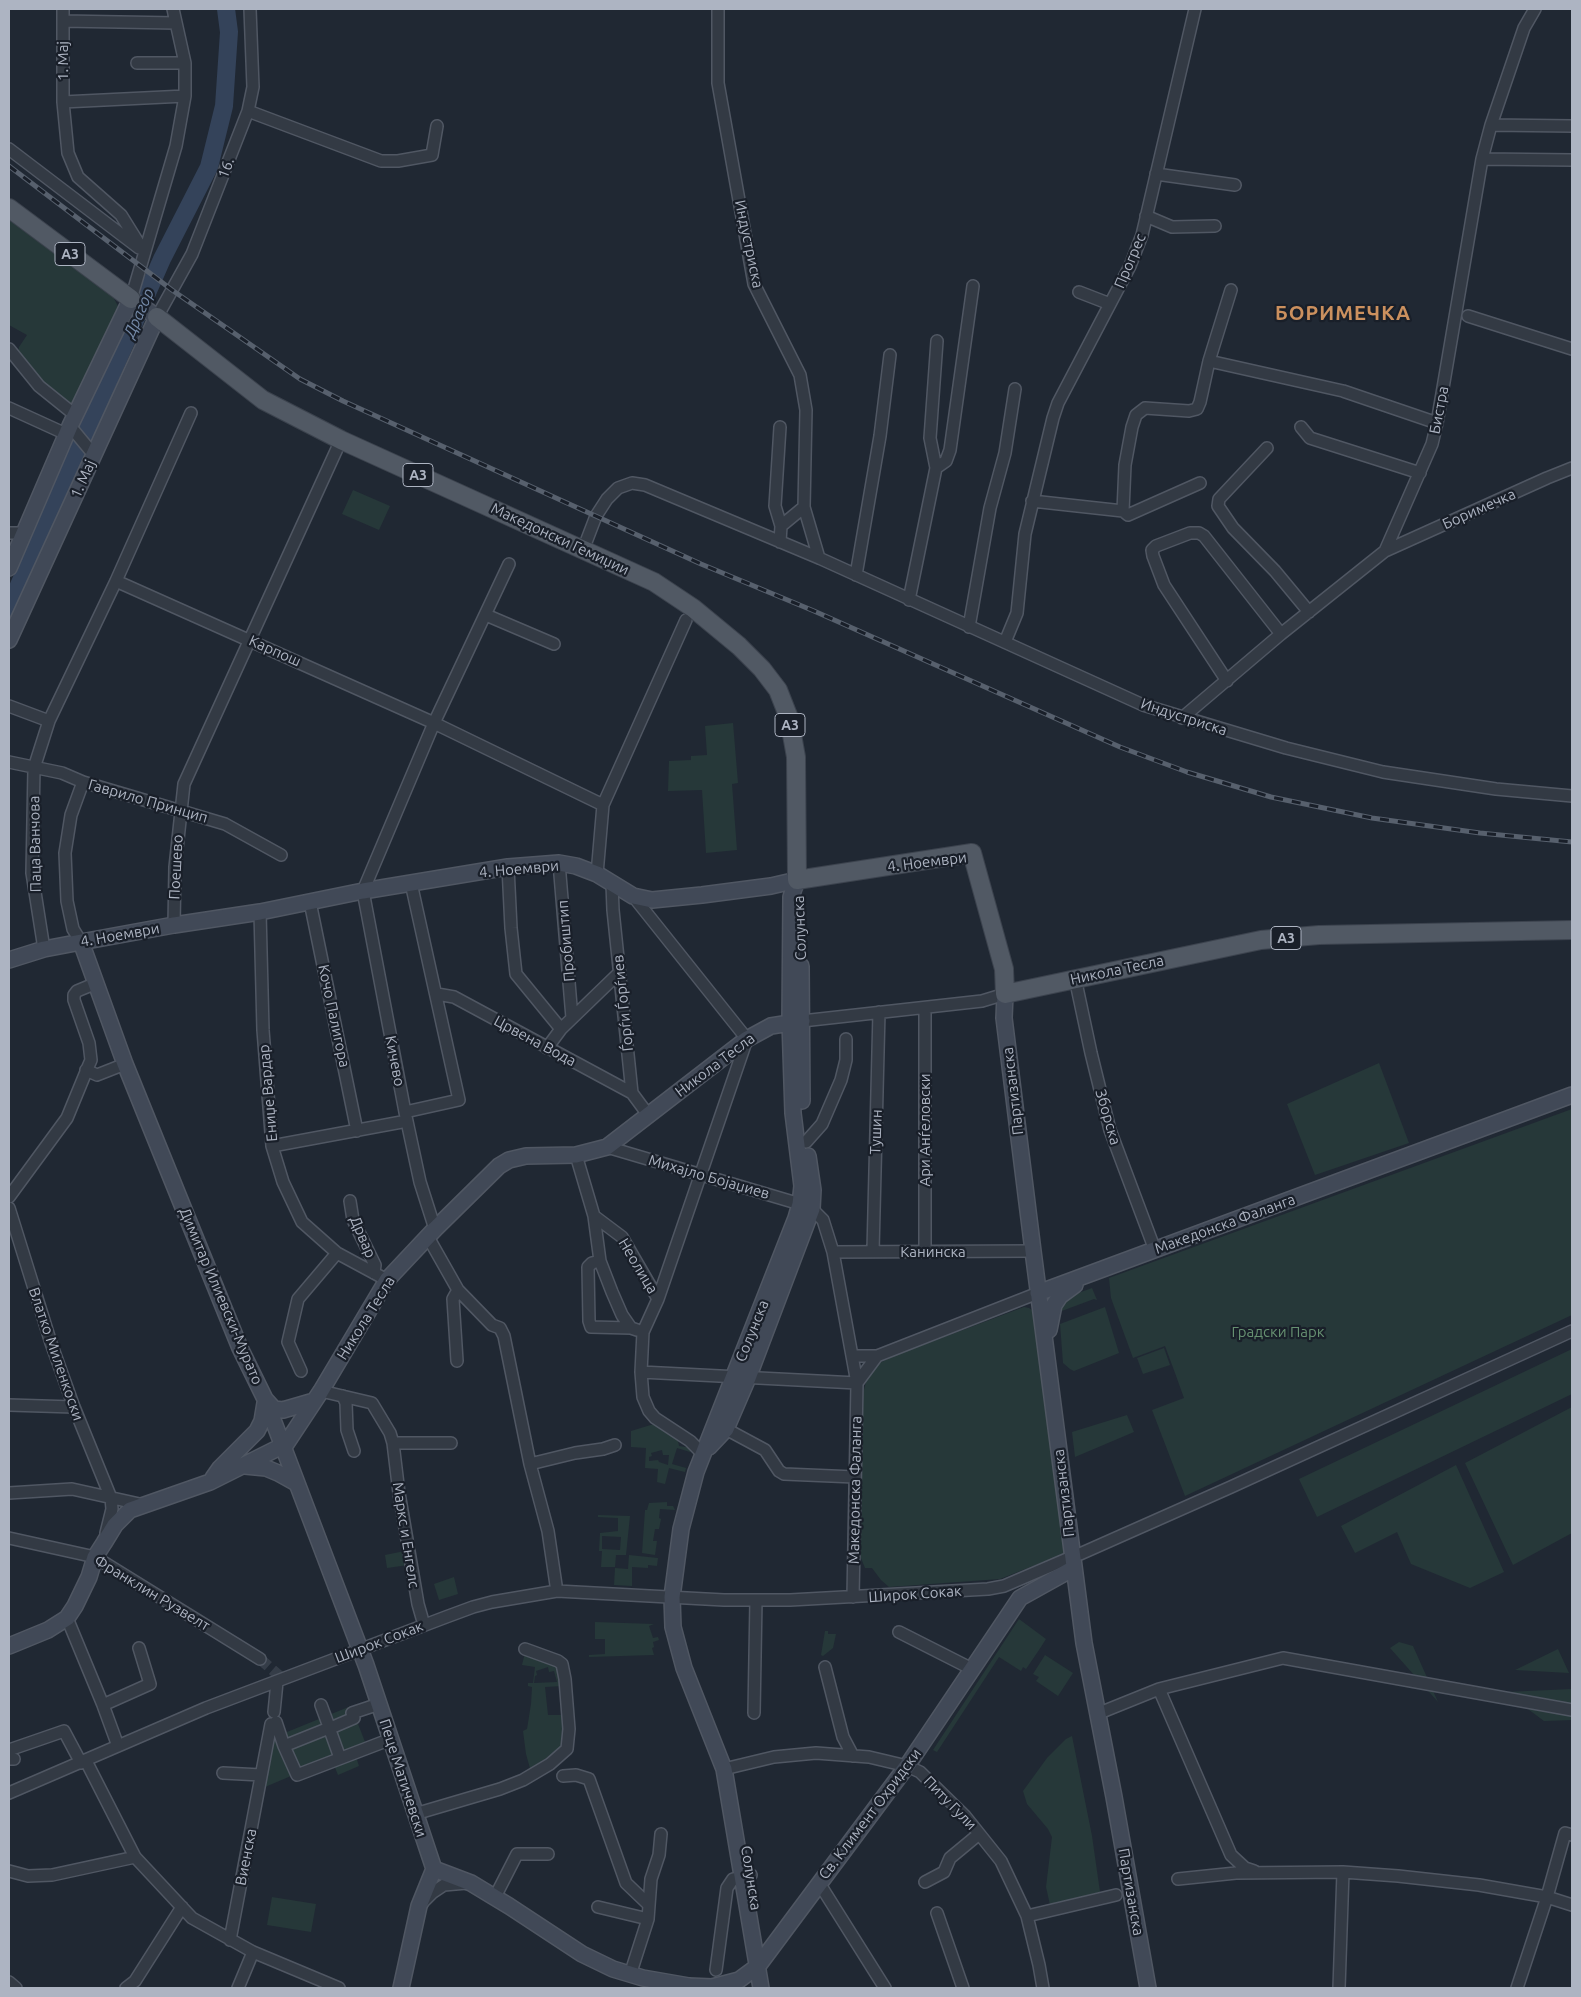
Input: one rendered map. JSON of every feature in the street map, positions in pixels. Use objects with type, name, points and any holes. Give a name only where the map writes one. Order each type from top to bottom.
[{"type":"main road","name":"A3","points":[[9,208],[131,299]]},
{"type":"main road","name":"Македонски Гемиџии","points":[[157,317],[263,400],[341,440],[654,582],[693,608],[739,646],[762,669],[778,690],[789,718],[796,757],[797,880]]},
{"type":"main road","name":"4. Ноември","points":[[797,880],[972,853],[1004,969],[1005,994]]},
{"type":"main road","name":"Никола Тесла","points":[[1005,994],[1261,940],[1319,935],[1572,930]]},
{"type":"street","name":"1. Мај","points":[[63,9],[63,102],[68,153],[78,177],[121,215],[144,252]]},
{"type":"street","points":[[9,568],[16,534],[72,427],[131,299],[176,146],[185,96],[185,63],[173,9]]},
{"type":"street","name":"16.","points":[[157,317],[192,254],[248,111],[253,87],[250,9]]},
{"type":"street","name":"Индустриска","points":[[718,9],[718,83],[754,284],[800,375],[803,389],[806,410],[804,507],[819,558]]},
{"type":"street","name":"Прогрес","points":[[1005,642],[1017,613],[1025,534],[1053,418],[1058,403],[1130,266],[1142,235],[1195,9]]},
{"type":"street","name":"Бистра","points":[[1182,718],[1281,634],[1385,551],[1432,444],[1482,159],[1491,125],[1524,28],[1535,9]]},
{"type":"street","name":"1. Мај","points":[[63,21],[176,22]]},
{"type":"street","points":[[137,63],[185,63]]},
{"type":"street","name":"1. Мај","points":[[63,102],[185,96]]},
{"type":"street","points":[[248,111],[381,161],[398,161],[432,155],[436,126]]},
{"type":"street","points":[[1491,125],[1572,126]]},
{"type":"street","points":[[9,149],[144,252]]},
{"type":"street","points":[[1482,159],[1572,160]]},
{"type":"street","points":[[1156,174],[1235,185]]},
{"type":"street","points":[[1146,216],[1172,227],[1215,226]]},
{"type":"street","points":[[936,468],[946,461],[950,450],[973,286]]},
{"type":"street","points":[[1123,511],[1125,465],[1136,416],[1145,408],[1189,411],[1197,409],[1209,361],[1231,290]]},
{"type":"street","points":[[1079,292],[1110,304]]},
{"type":"street","name":"A3","points":[[131,299],[157,317]]},
{"type":"street","points":[[1468,316],[1572,349]]},
{"type":"street","name":"1. Мај","points":[[9,640],[92,452],[157,317]]},
{"type":"street","points":[[909,600],[936,468],[930,438],[937,341]]},
{"type":"street","points":[[9,349],[92,452]]},
{"type":"street","points":[[856,575],[880,436],[890,355]]},
{"type":"street","points":[[1209,361],[1343,391],[1437,423]]},
{"type":"street","points":[[968,627],[990,508],[1005,453],[1015,389]]},
{"type":"street","points":[[9,408],[72,427]]},
{"type":"street","name":"Паца Ванчова","points":[[44,950],[32,874],[34,768],[49,721],[116,581],[191,414]]},
{"type":"street","points":[[780,427],[775,506],[781,526],[780,542]]},
{"type":"street","points":[[1301,427],[1310,438],[1420,473]]},
{"type":"street","name":"Поешево","points":[[174,925],[175,867],[184,784],[341,440]]},
{"type":"street","points":[[1267,448],[1219,499],[1218,506],[1232,528],[1275,571],[1309,612]]},
{"type":"street","name":"Боримечка","points":[[1385,551],[1572,468]]},
{"type":"street","name":"Индустриска","points":[[583,550],[596,516],[607,499],[618,488],[632,483],[645,485],[819,558],[1142,705],[1286,748],[1382,772],[1496,789],[1572,796]]},
{"type":"street","points":[[1032,501],[1123,511],[1128,515],[1200,483]]},
{"type":"street","points":[[781,526],[804,507]]},
{"type":"street","points":[[1227,681],[1164,585],[1153,556],[1152,550],[1156,546],[1190,534],[1199,533],[1204,536],[1281,634]]},
{"type":"street","points":[[363,891],[434,723],[509,564]]},
{"type":"street","name":"Карпош","points":[[116,581],[434,723],[603,805]]},
{"type":"street","points":[[486,615],[554,644]]},
{"type":"street","points":[[597,874],[603,805],[686,620]]},
{"type":"street","points":[[9,706],[49,721]]},
{"type":"street","name":"Гаврило Принцип","points":[[9,762],[62,774],[226,824],[281,855]]},
{"type":"street","points":[[81,942],[72,929],[67,901],[65,853],[71,815],[84,782]]},
{"type":"street","name":"4. Ноември","points":[[9,960],[81,942],[508,867],[559,863],[576,866],[597,874],[633,896],[663,899],[763,887],[797,880]]},
{"type":"street","name":"Пробиштип","points":[[559,863],[572,1018]]},
{"type":"street","points":[[508,867],[511,928],[516,974],[561,1029]]},
{"type":"street","name":"Солунска","points":[[797,880],[800,897],[792,1113],[806,1206]]},
{"type":"street","points":[[272,1146],[357,1131],[459,1100],[412,883]]},
{"type":"street","name":"Ѓорѓи Ѓорѓиев","points":[[612,884],[632,1093]]},
{"type":"street","name":"Кичево","points":[[363,891],[406,1117],[431,1233],[458,1290],[492,1325],[500,1328],[504,1336],[530,1464],[548,1531],[556,1584]]},
{"type":"street","points":[[633,896],[747,1039],[658,1299],[643,1332],[641,1372],[643,1397],[649,1411],[655,1418],[690,1441],[703,1454]]},
{"type":"street","name":"Кочо Палигора","points":[[310,902],[357,1131]]},
{"type":"street","name":"Ениџе Вардар","points":[[260,912],[263,1030],[272,1146],[283,1182],[302,1222],[337,1253],[380,1276]]},
{"type":"street","name":"Димитар Илиевски-Мурато","points":[[81,942],[94,984],[125,1064],[240,1348],[265,1399],[360,1650]]},
{"type":"street","points":[[547,1048],[561,1029],[620,972]]},
{"type":"street","name":"Зборска","points":[[1076,978],[1091,1053],[1110,1130],[1155,1250]]},
{"type":"street","points":[[10,1191],[67,1118],[91,1060],[89,1043],[74,995],[94,984]]},
{"type":"street","name":"Црвена Вода","points":[[437,994],[454,997],[632,1093]]},
{"type":"street","name":"Никола Тесла","points":[[66,1618],[75,1606],[89,1577],[95,1557],[115,1526],[130,1510],[210,1482],[283,1447],[289,1441],[317,1396],[380,1276],[431,1233],[491,1174],[509,1160],[526,1156],[576,1155],[607,1147],[747,1039],[771,1026],[796,1021],[982,1001],[1005,994]]},
{"type":"street","name":"Партизанска","points":[[1005,994],[1004,1018],[1048,1361],[1070,1564],[1148,1988]]},
{"type":"street","name":"Ари Анѓеловски","points":[[925,1008],[925,1252]]},
{"type":"street","name":"Тушин","points":[[873,1251],[879,1012]]},
{"type":"street","name":"Солунска","points":[[703,1454],[726,1429],[741,1378],[813,1190],[806,1142],[796,1021]]},
{"type":"street","points":[[806,1142],[822,1124],[841,1080],[846,1060],[846,1039]]},
{"type":"street","points":[[86,1070],[96,1076],[125,1064]]},
{"type":"street","points":[[632,1093],[649,1116]]},
{"type":"street","name":"Македонска Фаланга","points":[[854,1598],[857,1383],[852,1356],[877,1356],[1038,1293],[1572,1095]]},
{"type":"street","name":"Михајло Бојаџиев","points":[[607,1147],[806,1206]]},
{"type":"street","points":[[576,1155],[594,1216],[600,1261],[622,1314],[631,1328]]},
{"type":"street","name":"Дрвар","points":[[350,1201],[353,1220],[380,1276]]},
{"type":"street","points":[[806,1206],[823,1220],[833,1252],[852,1356]]},
{"type":"street","name":"Влатко Миленкоски","points":[[9,1208],[51,1343],[74,1407],[111,1498]]},
{"type":"street","name":"Неолица","points":[[594,1216],[622,1237],[658,1299]]},
{"type":"street","name":"Канинска","points":[[833,1252],[1033,1251]]},
{"type":"street","points":[[302,1371],[288,1342],[298,1299],[337,1253]]},
{"type":"street","points":[[600,1261],[588,1268],[589,1321],[591,1327],[631,1328],[643,1332]]},
{"type":"street","points":[[1048,1361],[1050,1316],[1054,1305],[1064,1293],[1088,1276]]},
{"type":"street","points":[[457,1361],[453,1299],[458,1290]]},
{"type":"street","points":[[1080,1554],[1572,1331]]},
{"type":"street","points":[[641,1372],[857,1383],[877,1356]]},
{"type":"street","name":"Солунска","points":[[741,1378],[703,1454],[690,1492],[681,1529],[672,1597],[673,1627],[684,1668],[729,1768],[761,1962]]},
{"type":"street","points":[[265,1399],[274,1408],[283,1410],[317,1396]]},
{"type":"street","name":"Маркс и Енгелс","points":[[317,1396],[343,1396],[373,1404],[387,1427],[393,1443],[399,1493],[418,1604],[424,1625]]},
{"type":"street","points":[[343,1396],[346,1403],[347,1430],[354,1451]]},
{"type":"street","points":[[210,1482],[220,1468],[257,1431],[262,1421],[265,1399]]},
{"type":"street","points":[[9,1405],[74,1407]]},
{"type":"street","points":[[726,1429],[765,1450],[779,1471],[784,1474],[855,1477]]},
{"type":"street","points":[[393,1443],[451,1442]]},
{"type":"street","points":[[530,1464],[615,1445]]},
{"type":"street","points":[[244,1466],[266,1468],[278,1472],[296,1483]]},
{"type":"street","points":[[9,1493],[72,1489],[144,1505]]},
{"type":"street","points":[[104,1543],[112,1509],[111,1498]]},
{"type":"street","name":"Франклин Рузвелт","points":[[9,1538],[95,1557],[260,1659]]},
{"type":"street","name":"Широк Сокак","points":[[9,1792],[84,1762],[206,1708],[473,1606],[550,1592],[756,1600],[854,1598],[988,1589],[1004,1586],[1070,1564]]},
{"type":"street","name":"Св. Климент Охридски","points":[[434,1869],[471,1883],[582,1954],[630,1975],[658,1982],[689,1986],[720,1987],[739,1980],[761,1962],[907,1766],[1020,1598],[1070,1564]]},
{"type":"street","points":[[754,1713],[756,1600]]},
{"type":"street","points":[[9,1646],[48,1630],[66,1618],[103,1705],[118,1746]]},
{"type":"street","points":[[899,1632],[972,1669]]},
{"type":"street","points":[[103,1705],[150,1684],[139,1648]]},
{"type":"street","name":"Пеце Матичевски","points":[[360,1650],[434,1869]]},
{"type":"street","points":[[415,1814],[500,1789],[523,1780],[550,1764],[567,1749],[569,1728],[562,1664],[525,1650]]},
{"type":"street","points":[[1097,1714],[1159,1689],[1282,1658],[1572,1710]]},
{"type":"street","points":[[825,1666],[840,1729],[853,1756]]},
{"type":"street","name":"Виенска","points":[[230,1940],[273,1719],[277,1682]]},
{"type":"street","points":[[1159,1689],[1231,1855],[1245,1868],[1256,1872]]},
{"type":"street","points":[[284,1746],[354,1718],[352,1712],[379,1704]]},
{"type":"street","points":[[321,1705],[340,1758]]},
{"type":"street","points":[[273,1719],[297,1775],[390,1739]]},
{"type":"street","points":[[10,1754],[64,1731],[84,1762],[135,1857],[192,1918],[253,1952],[339,1988]]},
{"type":"street","name":"Питу Гули","points":[[729,1768],[774,1756],[800,1753],[853,1756],[907,1766],[917,1770],[933,1784],[1001,1860],[1027,1916],[1043,1988]]},
{"type":"street","points":[[223,1773],[261,1775]]},
{"type":"street","points":[[563,1776],[576,1775],[589,1779],[626,1883],[649,1905]]},
{"type":"street","points":[[1517,1988],[1547,1897],[1565,1833],[1572,1836]]},
{"type":"street","points":[[630,1975],[648,1919],[651,1879],[659,1855],[661,1834]]},
{"type":"street","points":[[924,1882],[944,1872],[950,1858],[979,1834]]},
{"type":"street","points":[[495,1897],[517,1854],[548,1854]]},
{"type":"street","points":[[9,1871],[28,1876],[52,1876],[135,1857]]},
{"type":"street","points":[[401,1988],[419,1906],[434,1869]]},
{"type":"street","points":[[1178,1879],[1256,1872],[1343,1872],[1479,1885],[1547,1897],[1572,1905]]},
{"type":"street","points":[[1339,1988],[1343,1872]]},
{"type":"street","points":[[716,1970],[727,1888],[731,1880],[746,1875]]},
{"type":"street","points":[[419,1906],[432,1893],[444,1886],[471,1883]]},
{"type":"street","points":[[819,1883],[884,1988]]},
{"type":"street","points":[[1027,1916],[1116,1895]]},
{"type":"street","points":[[126,1988],[135,1981],[182,1907]]},
{"type":"street","points":[[598,1907],[648,1919]]},
{"type":"street","points":[[937,1913],[964,1988]]},
{"type":"street","points":[[238,1988],[253,1952]]},
{"type":"street","points":[[761,1962],[761,1988]]},
{"type":"street","points":[[761,1962],[768,1988]]},
{"type":"street","points":[[9,1982],[16,1988]]},
{"type":"green space","points":[[9,220],[113,297],[118,306],[86,383],[72,406],[39,381],[18,354],[19,347],[27,335],[9,325]]},
{"type":"green space","points":[[353,490],[390,506],[379,530],[342,514]]},
{"type":"green space","points":[[733,723],[738,783],[732,784],[737,850],[706,853],[702,790],[668,791],[669,761],[691,760],[691,756],[707,755],[705,726]]},
{"type":"green space","points":[[1379,1063],[1409,1143],[1315,1175],[1287,1104]]},
{"type":"green space","name":"Градски Парк","points":[[1572,1109],[1572,1315],[1185,1496],[1152,1410],[1184,1398],[1165,1346],[1133,1358],[1111,1298],[1109,1278]]},
{"type":"green space","points":[[1092,1288],[1097,1300],[1094,1299],[1059,1312],[1064,1301],[1070,1296]]},
{"type":"green space","points":[[1024,1307],[1033,1311],[1066,1553],[1000,1579],[889,1587],[872,1568],[865,1568],[859,1553],[862,1398],[866,1382],[878,1364],[891,1357]]},
{"type":"green space","points":[[1105,1307],[1119,1353],[1074,1371],[1070,1369],[1063,1363],[1060,1324]]},
{"type":"green space","points":[[1164,1348],[1170,1365],[1143,1374],[1137,1358]]},
{"type":"green space","points":[[1572,1349],[1572,1394],[1317,1517],[1299,1479]]},
{"type":"green space","points":[[1572,1407],[1572,1533],[1513,1565],[1465,1463]]},
{"type":"green space","points":[[1127,1415],[1134,1432],[1075,1457],[1072,1432]]},
{"type":"green space","points":[[654,1424],[677,1436],[679,1446],[692,1448],[690,1452],[677,1448],[672,1464],[686,1468],[685,1472],[669,1468],[665,1484],[657,1482],[658,1469],[645,1468],[646,1448],[631,1447],[631,1431]],"holes":[[[662,1450],[663,1455],[669,1455],[668,1465],[658,1460],[649,1461],[649,1457],[652,1456],[651,1453]]]},
{"type":"green space","points":[[1456,1465],[1504,1572],[1470,1588],[1411,1564],[1397,1532],[1355,1553],[1341,1526]]},
{"type":"green space","points":[[667,1502],[667,1506],[673,1506],[675,1510],[660,1509],[659,1529],[655,1529],[653,1541],[657,1541],[655,1555],[642,1553],[645,1510],[647,1510],[649,1503]]},
{"type":"green space","points":[[598,1515],[630,1516],[626,1555],[616,1555],[615,1567],[601,1567],[602,1551],[599,1551],[600,1533],[618,1531],[618,1518],[598,1517]],"holes":[[[602,1536],[621,1537],[620,1550],[602,1549]]]},
{"type":"green space","points":[[405,1551],[408,1565],[387,1568],[385,1555]]},
{"type":"green space","points":[[629,1555],[658,1558],[657,1566],[648,1565],[648,1568],[632,1567],[632,1586],[614,1585],[615,1568],[628,1569]]},
{"type":"green space","points":[[454,1577],[458,1594],[439,1600],[434,1584]]},
{"type":"green space","points":[[1019,1619],[1046,1639],[1039,1650],[1026,1669],[1023,1667],[1021,1671],[999,1657],[937,1752],[933,1750]]},
{"type":"green space","points":[[595,1622],[654,1624],[649,1626],[653,1638],[658,1637],[659,1640],[653,1642],[654,1655],[589,1657],[589,1655],[605,1654],[605,1639],[595,1639]]},
{"type":"green space","points":[[825,1631],[828,1631],[828,1634],[836,1634],[833,1648],[823,1656],[821,1655]]},
{"type":"green space","points":[[1399,1642],[1413,1646],[1438,1702],[1390,1648]]},
{"type":"green space","points":[[1558,1649],[1569,1673],[1515,1670]]},
{"type":"green space","points":[[525,1653],[557,1664],[563,1686],[545,1687],[548,1715],[564,1715],[563,1748],[531,1772],[523,1731],[527,1729],[531,1704],[532,1687],[528,1686],[528,1683],[533,1683],[535,1667],[522,1665]],"holes":[[[548,1667],[549,1672],[554,1671],[557,1682],[534,1683],[535,1676],[537,1675],[536,1671]]]},
{"type":"green space","points":[[1045,1655],[1073,1673],[1058,1696],[1036,1681],[1039,1677],[1033,1674]]},
{"type":"green space","points":[[1572,1689],[1572,1720],[1544,1721],[1505,1692]]},
{"type":"green space","points":[[351,1706],[367,1747],[297,1775],[282,1734]]},
{"type":"green space","points":[[274,1736],[291,1776],[265,1787]]},
{"type":"green space","points":[[1072,1736],[1092,1836],[1100,1892],[1050,1905],[1046,1887],[1052,1837],[1048,1829],[1027,1804],[1023,1791],[1047,1758],[1066,1739]]},
{"type":"green space","points":[[356,1757],[359,1766],[338,1775],[334,1765]]},
{"type":"green space","points":[[272,1897],[316,1904],[311,1932],[267,1925]]},
{"type":"waterway","name":"Драгор","points":[[9,608],[162,259],[209,167],[224,106],[229,32],[226,9]]},
{"type":"tunnel","points":[[260,1659],[283,1679]]},
{"type":"railway","points":[[9,166],[172,290],[300,379],[343,401],[701,564],[814,611],[1120,747],[1187,772],[1271,797],[1372,818],[1480,833],[1572,842]]},
{"type":"district","name":"БОРИМЕЧКА","points":[[1343,313]]}]
